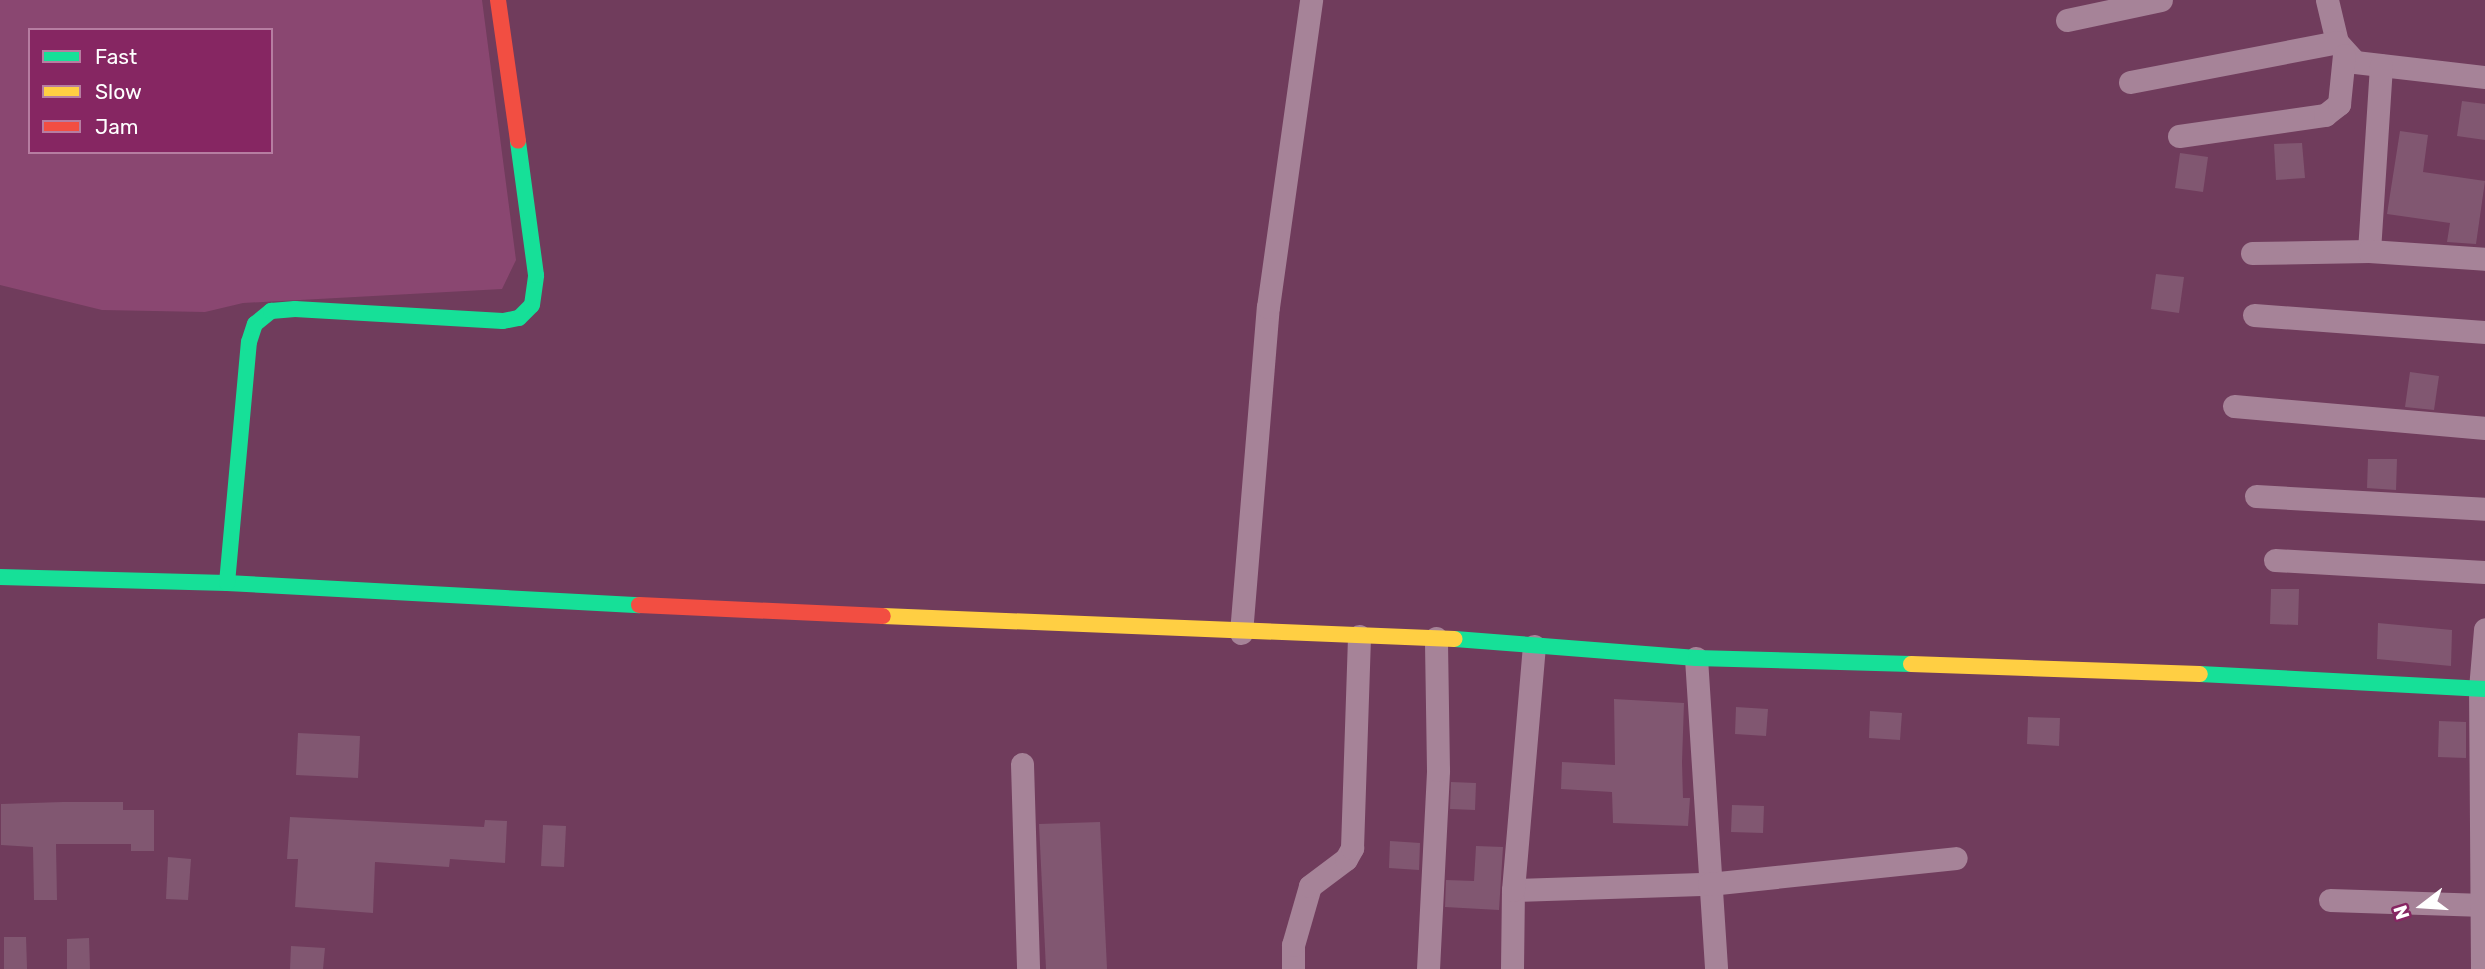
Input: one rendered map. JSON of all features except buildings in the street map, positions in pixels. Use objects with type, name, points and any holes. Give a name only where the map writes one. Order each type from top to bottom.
[{"type":"street","points":[[227,583],[249,342],[255,324],[271,311],[295,309],[503,321],[519,318],[532,305],[536,275],[498,0]]},
{"type":"street","points":[[1241,632],[1268,307],[1311,0]]},
{"type":"street","points":[[2067,20],[2161,0]]},
{"type":"street","points":[[2179,136],[2325,115],[2339,104],[2340,49],[2327,0]]},
{"type":"street","points":[[2130,82],[2340,49],[2355,62],[2485,77]]},
{"type":"street","points":[[2369,251],[2381,65]]},
{"type":"street","points":[[2252,253],[2369,251],[2485,259]]},
{"type":"street","points":[[2254,315],[2485,332]]},
{"type":"street","points":[[2234,406],[2485,428]]},
{"type":"street","points":[[2256,496],[2485,509]]},
{"type":"street","points":[[2275,560],[2485,572]]},
{"type":"street","points":[[0,577],[227,583],[1241,632],[1436,638],[1696,658],[2093,669],[2483,689]]},
{"type":"street","points":[[2482,969],[2485,629]]},
{"type":"street","points":[[1293,969],[1293,945],[1310,886],[1346,859],[1352,848],[1359,636]]},
{"type":"street","points":[[1428,969],[1438,770],[1436,638]]},
{"type":"street","points":[[1512,969],[1513,890],[1534,646]]},
{"type":"street","points":[[1696,658],[1716,969]]},
{"type":"street","points":[[1022,765],[1028,969]]},
{"type":"street","points":[[1513,890],[1709,884],[1956,858]]},
{"type":"street","points":[[2330,900],[2484,905]]},
{"type":"shaded area","points":[[0,0],[482,0],[516,260],[502,289],[243,303],[205,312],[102,310],[0,285]]},
{"type":"traffic: fast","points":[[227,583],[249,342],[255,324],[271,311],[295,309],[503,321],[519,318],[532,305],[536,275],[518,141]]},
{"type":"traffic: fast","points":[[0,577],[227,583],[639,605]]},
{"type":"traffic: fast","points":[[1455,639],[1696,658],[1911,664]]},
{"type":"traffic: fast","points":[[2200,674],[2485,689]]},
{"type":"traffic: slow","points":[[883,616],[1455,639]]},
{"type":"traffic: slow","points":[[1911,664],[2200,674]]},
{"type":"traffic: jam","points":[[498,0],[518,141]]},
{"type":"traffic: jam","points":[[639,605],[883,616]]}]
